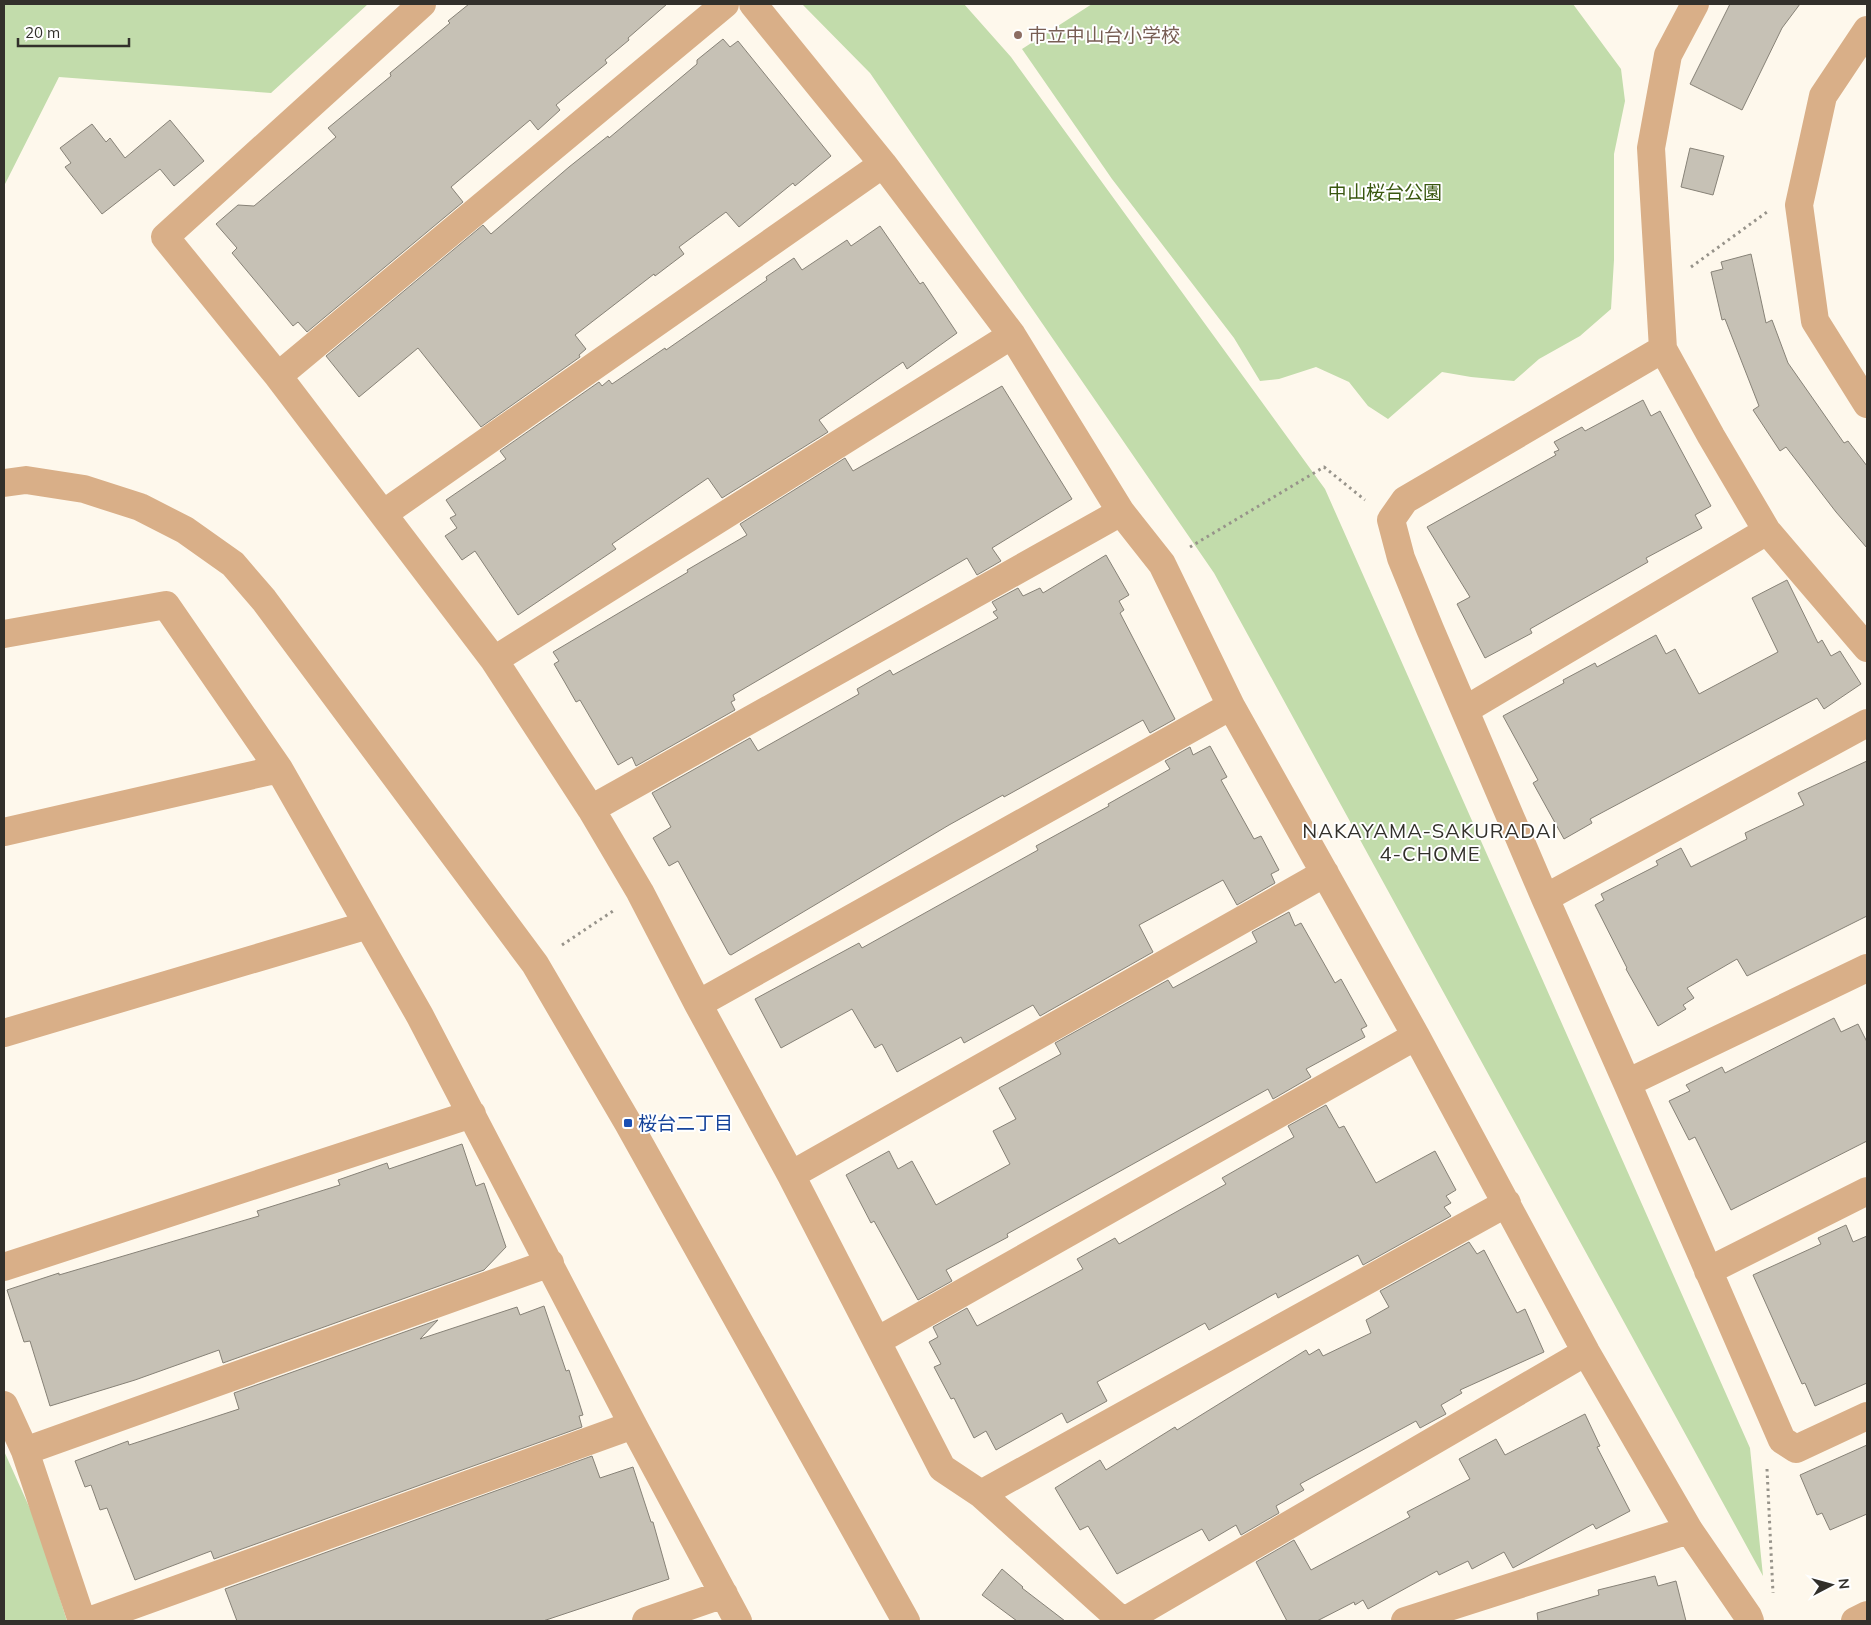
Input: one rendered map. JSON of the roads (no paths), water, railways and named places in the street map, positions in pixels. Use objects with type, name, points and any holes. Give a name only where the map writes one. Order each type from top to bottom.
[{"type":"street","points":[[422,4],[165,237],[278,376],[494,660],[591,809],[640,892],[698,1004],[791,1175],[942,1468],[981,1494],[1123,1621],[1586,1352]]},
{"type":"street","points":[[278,376],[725,4]]},
{"type":"street","points":[[753,4],[883,164],[1012,334],[1121,512],[1162,564],[1231,706],[1416,1036],[1586,1352],[1689,1530],[1749,1619]]},
{"type":"street","points":[[1695,4],[1668,55],[1651,148],[1663,349],[1767,531],[1867,648]]},
{"type":"street","points":[[1867,30],[1823,96],[1799,205],[1815,321],[1867,404]]},
{"type":"street","points":[[382,514],[883,164]]},
{"type":"street","points":[[494,660],[1012,334]]},
{"type":"street","points":[[1663,349],[1405,500],[1391,520],[1401,558],[1465,710],[1545,898],[1782,1440],[1796,1449],[1867,1416]]},
{"type":"street","points":[[4,483],[26,480],[84,489],[140,507],[185,530],[233,564],[264,600],[536,964],[906,1621]]},
{"type":"street","points":[[591,809],[1121,512]]},
{"type":"street","points":[[1465,710],[1767,531]]},
{"type":"street","points":[[4,634],[166,606],[279,769],[420,1016],[550,1263],[632,1425],[738,1621]]},
{"type":"street","points":[[698,1004],[1231,706]]},
{"type":"street","points":[[1545,898],[1867,723]]},
{"type":"street","points":[[4,832],[279,769]]},
{"type":"street","points":[[791,1175],[1325,873]]},
{"type":"street","points":[[4,1033],[368,925]]},
{"type":"street","points":[[1627,1083],[1867,968]]},
{"type":"street","points":[[877,1341],[1416,1036]]},
{"type":"street","points":[[4,1267],[472,1114]]},
{"type":"street","points":[[1708,1271],[1867,1191]]},
{"type":"street","points":[[981,1494],[1507,1203]]},
{"type":"street","points":[[25,1451],[550,1263]]},
{"type":"street","points":[[4,1405],[25,1451],[82,1621]]},
{"type":"street","points":[[89,1621],[632,1425]]},
{"type":"street","points":[[1405,1621],[1689,1530]]},
{"type":"street","points":[[646,1621],[724,1594]]},
{"type":"street","points":[[1855,1621],[1867,1615]]},
{"type":"place","name":"市立中山台小学校","points":[[1018,35]]},
{"type":"place","name":"桜台二丁目","points":[[628,1123]]},
{"type":"district","name":"NAKAYAMA-SAKURADAI 4-CHOME","points":[[1430,842]]},
{"type":"park label","name":"中山桜台公園","points":[[1385,192]]}]
